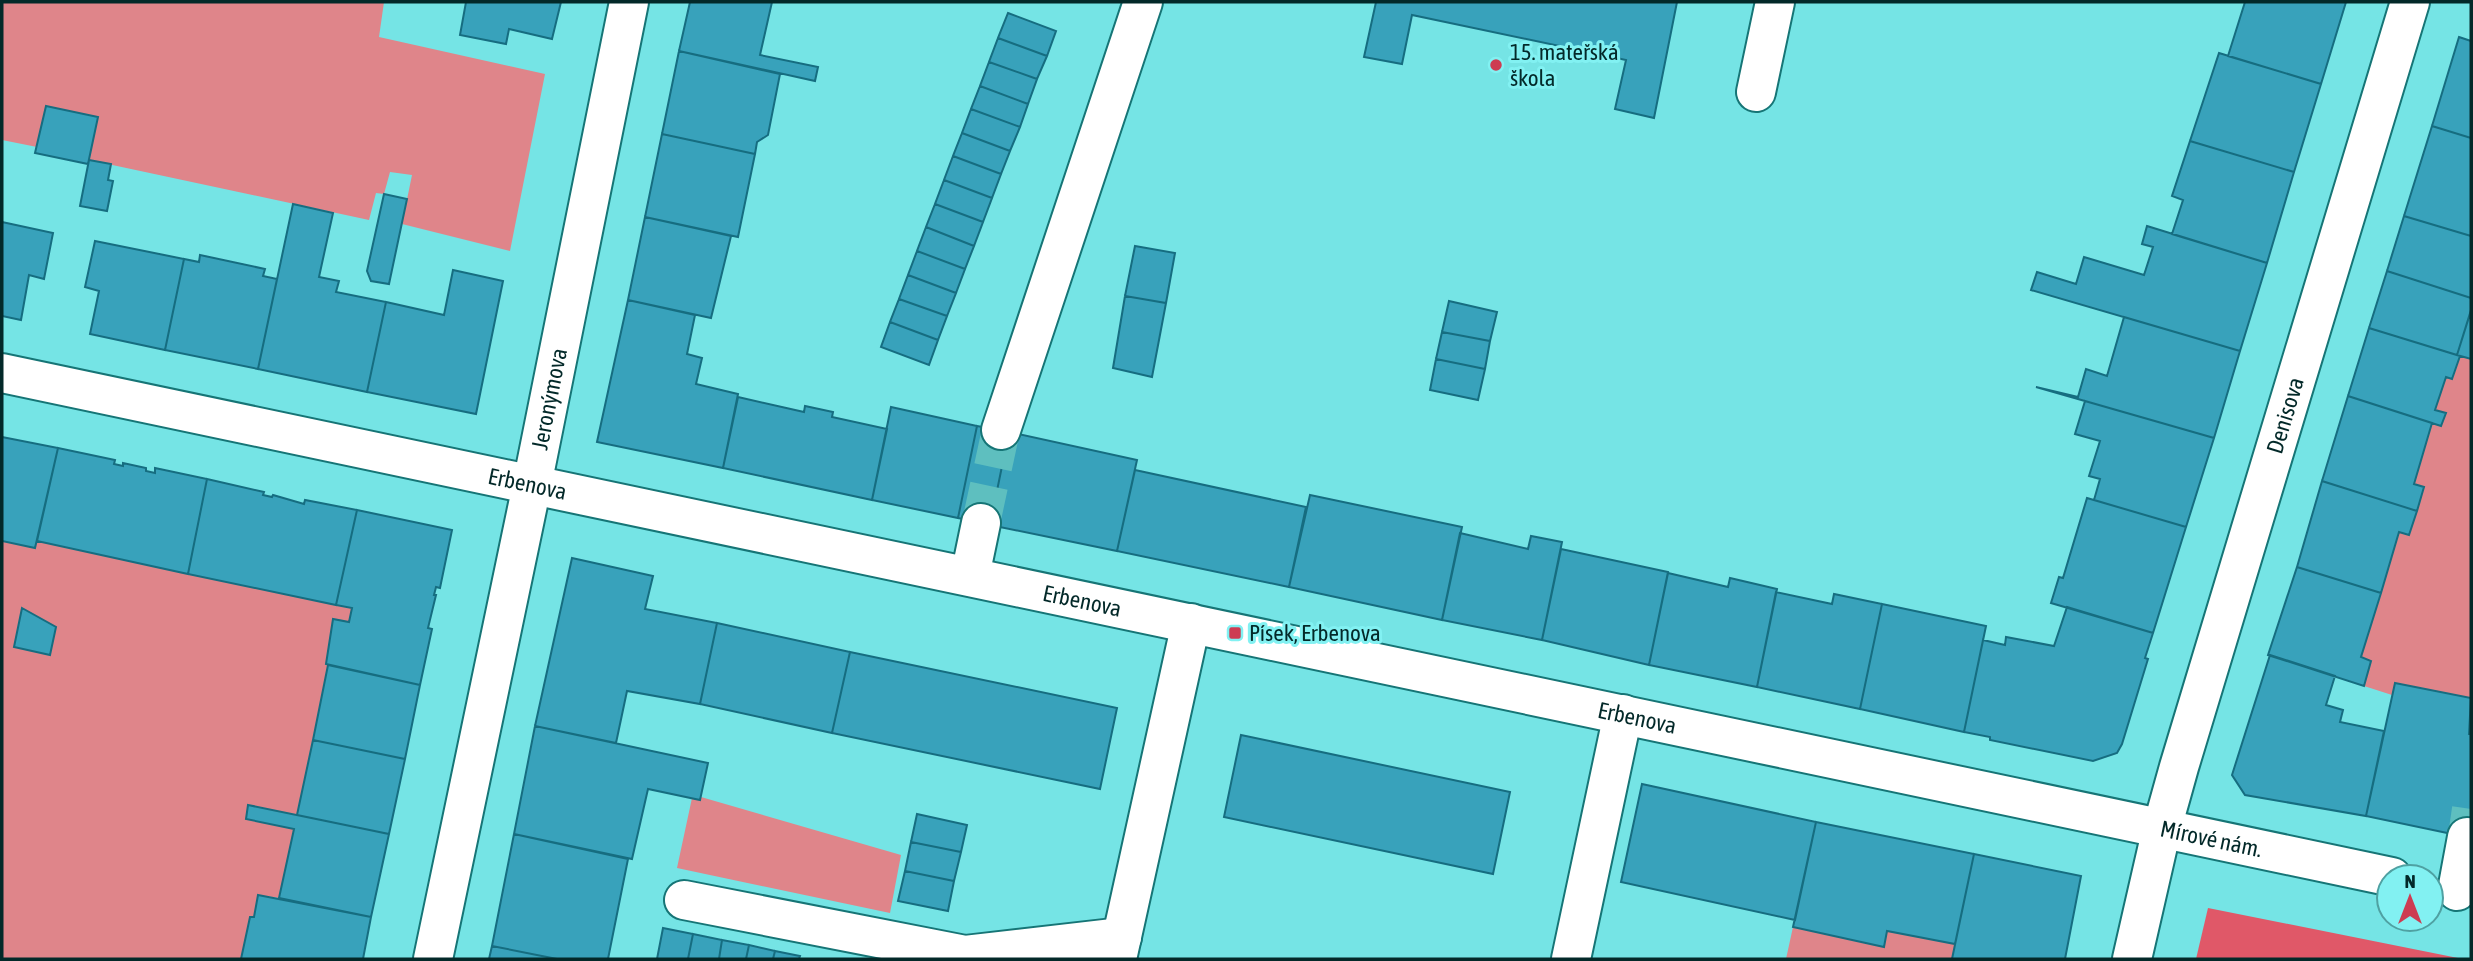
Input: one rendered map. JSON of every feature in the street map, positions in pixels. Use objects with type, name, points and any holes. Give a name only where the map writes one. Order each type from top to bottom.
[{"type":"street","name":"Jeronýmova","points":[[433,959],[629,2]]},
{"type":"street","points":[[1001,430],[1143,2]]},
{"type":"street","points":[[1756,92],[1775,2]]},
{"type":"street","name":"Denisova","points":[[2162,828],[2410,2]]},
{"type":"street","name":"Erbenova","points":[[2,373],[2162,828]]},
{"type":"street","points":[[970,576],[981,523]]},
{"type":"street","points":[[684,900],[965,955],[1119,948],[1191,623]]},
{"type":"street","points":[[1571,959],[1623,714]]},
{"type":"street","name":"Mírové nám.","points":[[2132,959],[2162,828],[2375,873]]},
{"type":"street","points":[[2453,890],[2467,837]]},
{"type":"shaded area","points":[[2,2],[384,2],[379,37],[545,74],[510,251],[402,224],[412,175],[390,172],[384,194],[376,193],[369,220],[89,160],[98,117],[46,106],[37,147],[2,140]]},
{"type":"shaded area","points":[[2460,356],[2471,359],[2471,698],[2395,683],[2392,695],[2364,686],[2371,661],[2361,657],[2399,532],[2409,535],[2424,487],[2414,484],[2432,423],[2441,425],[2446,414],[2435,410],[2446,377],[2453,378]]},
{"type":"shaded area","points":[[2,541],[35,548],[37,541],[352,608],[349,622],[333,619],[326,663],[328,665],[297,815],[248,806],[246,819],[294,829],[279,898],[258,895],[241,959],[2,959]]},
{"type":"shaded area","points":[[701,797],[901,855],[890,913],[677,868],[692,798],[700,800]]},
{"type":"shaded area","points":[[2208,908],[2463,959],[2196,959]]},
{"type":"shaded area","points":[[1793,927],[1883,947],[1887,931],[1955,944],[1952,959],[1786,959]]},
{"type":"building","points":[[466,2],[561,2],[552,39],[509,29],[506,44],[460,35]]},
{"type":"building","points":[[690,2],[772,2],[760,55],[818,67],[815,81],[679,51]]},
{"type":"building","points":[[1376,2],[1677,2],[1654,118],[1615,109],[1626,60],[1412,15],[1402,64],[1364,57]]},
{"type":"building","points":[[2245,2],[2346,2],[2321,84],[2228,56]]},
{"type":"building","points":[[1008,13],[1056,31],[1047,56],[998,38]]},
{"type":"building","points":[[2459,37],[2471,41],[2471,138],[2432,126]]},
{"type":"building","points":[[998,38],[1047,56],[1037,79],[989,62]]},
{"type":"building","points":[[679,51],[780,74],[768,135],[757,142],[755,154],[662,134]]},
{"type":"building","points":[[2219,53],[2321,84],[2294,172],[2190,141]]},
{"type":"building","points":[[989,62],[1037,79],[1028,104],[980,86]]},
{"type":"building","points":[[980,86],[1028,104],[1020,127],[971,109]]},
{"type":"building","points":[[46,106],[98,117],[88,164],[35,153]]},
{"type":"building","points":[[971,109],[1020,127],[1010,151],[962,133]]},
{"type":"building","points":[[2432,126],[2471,138],[2471,236],[2404,216]]},
{"type":"building","points":[[962,133],[1010,151],[1001,174],[953,156]]},
{"type":"building","points":[[662,134],[755,154],[738,237],[645,217]]},
{"type":"building","points":[[2190,141],[2294,172],[2267,263],[2172,234],[2183,200],[2172,196]]},
{"type":"building","points":[[953,156],[1001,174],[992,198],[944,180]]},
{"type":"building","points":[[89,160],[111,164],[108,180],[113,181],[107,211],[80,206]]},
{"type":"building","points":[[944,180],[992,198],[983,222],[935,204]]},
{"type":"building","points":[[384,194],[407,199],[389,284],[371,281],[367,271]]},
{"type":"building","points":[[293,204],[333,213],[319,277],[339,281],[336,292],[386,302],[367,392],[258,369]]},
{"type":"building","points":[[935,204],[983,222],[974,246],[926,227]]},
{"type":"building","points":[[2404,216],[2471,236],[2471,298],[2387,271]]},
{"type":"building","points":[[645,217],[731,236],[711,318],[628,300]]},
{"type":"building","points":[[2,222],[53,233],[44,279],[29,275],[21,320],[2,316]]},
{"type":"building","points":[[2147,226],[2267,263],[2240,351],[2031,290],[2037,272],[2076,284],[2084,257],[2144,275],[2153,247],[2142,244]]},
{"type":"building","points":[[926,227],[974,246],[965,269],[917,251]]},
{"type":"building","points":[[95,241],[184,259],[165,350],[90,334],[99,291],[85,287]]},
{"type":"building","points":[[1135,246],[1175,253],[1166,303],[1125,296]]},
{"type":"building","points":[[917,251],[965,269],[956,293],[908,275]]},
{"type":"building","points":[[200,255],[265,269],[263,276],[277,279],[258,369],[165,350],[184,259],[199,262]]},
{"type":"building","points":[[453,270],[503,281],[476,414],[367,392],[386,302],[444,315]]},
{"type":"building","points":[[2387,271],[2471,298],[2471,310],[2457,355],[2369,328]]},
{"type":"building","points":[[908,275],[956,293],[947,316],[899,299]]},
{"type":"building","points":[[1125,296],[1166,303],[1152,377],[1113,368]]},
{"type":"building","points":[[899,299],[947,316],[938,340],[890,322]]},
{"type":"building","points":[[628,300],[695,315],[687,354],[702,358],[696,384],[738,394],[723,468],[597,442]]},
{"type":"building","points":[[1449,301],[1497,312],[1490,341],[1442,332]]},
{"type":"building","points":[[2124,317],[2240,351],[2214,438],[2036,387],[2078,397],[2086,369],[2107,376]]},
{"type":"building","points":[[2469,317],[2471,318],[2471,359],[2457,355]]},
{"type":"building","points":[[890,322],[938,340],[929,365],[881,347]]},
{"type":"building","points":[[2369,328],[2460,356],[2452,379],[2446,377],[2435,410],[2446,413],[2441,426],[2348,396]]},
{"type":"building","points":[[1442,332],[1490,341],[1485,369],[1436,359]]},
{"type":"building","points":[[1436,359],[1485,369],[1478,400],[1430,390]]},
{"type":"building","points":[[2348,396],[2432,423],[2414,484],[2424,487],[2417,511],[2322,481]]},
{"type":"building","points":[[738,397],[804,412],[805,406],[833,412],[832,417],[887,429],[872,500],[723,468]]},
{"type":"building","points":[[2085,401],[2214,438],[2186,527],[2094,500],[2100,479],[2089,476],[2100,441],[2075,434]]},
{"type":"building","points":[[891,407],[977,426],[958,518],[872,500]]},
{"type":"building","points":[[977,426],[1009,432],[990,525],[958,518]]},
{"type":"building","points":[[1009,432],[1137,460],[1117,551],[990,525]]},
{"type":"building","points":[[2,437],[58,448],[35,548],[2,541]]},
{"type":"building","points":[[58,448],[115,460],[114,464],[123,466],[123,463],[146,468],[146,471],[155,473],[155,468],[207,479],[188,574],[37,541]]},
{"type":"building","points":[[1135,470],[1306,507],[1289,587],[1117,551]]},
{"type":"building","points":[[207,479],[304,504],[305,500],[357,510],[336,605],[188,574]]},
{"type":"building","points":[[2322,481],[2417,511],[2409,535],[2399,532],[2381,593],[2297,567]]},
{"type":"building","points":[[1310,495],[1462,527],[1442,620],[1289,587]]},
{"type":"building","points":[[2087,498],[2186,527],[2153,633],[2051,603],[2059,577],[2063,578]]},
{"type":"building","points":[[357,510],[452,530],[440,588],[436,587],[434,595],[428,628],[432,629],[420,685],[326,664],[333,619],[349,622],[352,608],[336,605]]},
{"type":"building","points":[[1460,533],[1528,549],[1531,536],[1562,542],[1542,640],[1442,620]]},
{"type":"building","points":[[1561,549],[1668,572],[1649,665],[1542,640]]},
{"type":"building","points":[[572,558],[653,576],[645,609],[717,623],[700,704],[627,691],[616,743],[535,726]]},
{"type":"building","points":[[2297,567],[2381,593],[2361,657],[2371,661],[2364,686],[2268,655]]},
{"type":"building","points":[[1668,573],[1728,587],[1730,578],[1777,589],[1757,687],[1649,665]]},
{"type":"building","points":[[1776,592],[1832,604],[1834,594],[1882,604],[1860,709],[1757,687]]},
{"type":"building","points":[[1882,604],[1986,626],[1964,732],[1860,709]]},
{"type":"building","points":[[2067,607],[2153,633],[2145,658],[2148,659],[2117,753],[2093,761],[1990,740],[1990,737],[1964,732],[1983,640],[2005,645],[2006,637],[2054,646]]},
{"type":"building","points":[[22,608],[56,627],[50,655],[14,647]]},
{"type":"building","points":[[717,623],[850,652],[832,733],[700,704]]},
{"type":"building","points":[[850,652],[1117,708],[1100,789],[832,733]]},
{"type":"building","points":[[2270,655],[2335,676],[2326,705],[2343,710],[2340,722],[2384,731],[2366,816],[2245,795],[2232,775]]},
{"type":"building","points":[[328,665],[420,685],[405,759],[313,740]]},
{"type":"building","points":[[2395,683],[2471,698],[2471,838],[2366,816]]},
{"type":"building","points":[[535,726],[708,763],[700,800],[648,789],[632,859],[514,834]]},
{"type":"building","points":[[1241,735],[1510,792],[1493,874],[1224,817]]},
{"type":"building","points":[[313,740],[405,759],[389,834],[297,815]]},
{"type":"building","points":[[1642,784],[1816,822],[1795,920],[1621,882]]},
{"type":"building","points":[[248,805],[389,834],[371,917],[279,898],[294,829],[246,819]]},
{"type":"building","points":[[917,814],[967,825],[961,852],[911,842]]},
{"type":"building","points":[[1816,822],[1974,854],[1955,944],[1887,931],[1884,947],[1793,927]]},
{"type":"building","points":[[514,834],[628,859],[608,959],[557,959],[492,946]]},
{"type":"building","points":[[911,842],[961,852],[954,881],[905,871]]},
{"type":"building","points":[[1974,854],[2081,876],[2065,959],[1952,959]]},
{"type":"building","points":[[905,871],[954,881],[948,911],[898,901]]},
{"type":"building","points":[[258,895],[371,917],[363,959],[241,959]]},
{"type":"building","points":[[663,928],[693,934],[688,959],[657,959]]},
{"type":"building","points":[[693,934],[722,940],[719,959],[688,959]]},
{"type":"building","points":[[722,940],[749,945],[746,959],[719,959]]},
{"type":"building","points":[[749,945],[775,951],[773,959],[746,959]]},
{"type":"building","points":[[492,946],[557,959],[489,959]]},
{"type":"building","points":[[775,951],[800,956],[799,959],[773,959]]},
{"type":"tunnel","points":[[981,523],[1001,430]]},
{"type":"tunnel","points":[[2467,837],[2471,809]]},
{"type":"place","name":"15. mateřská škola","points":[[1496,65]]},
{"type":"place","name":"Písek, Erbenova","points":[[1235,633]]}]
